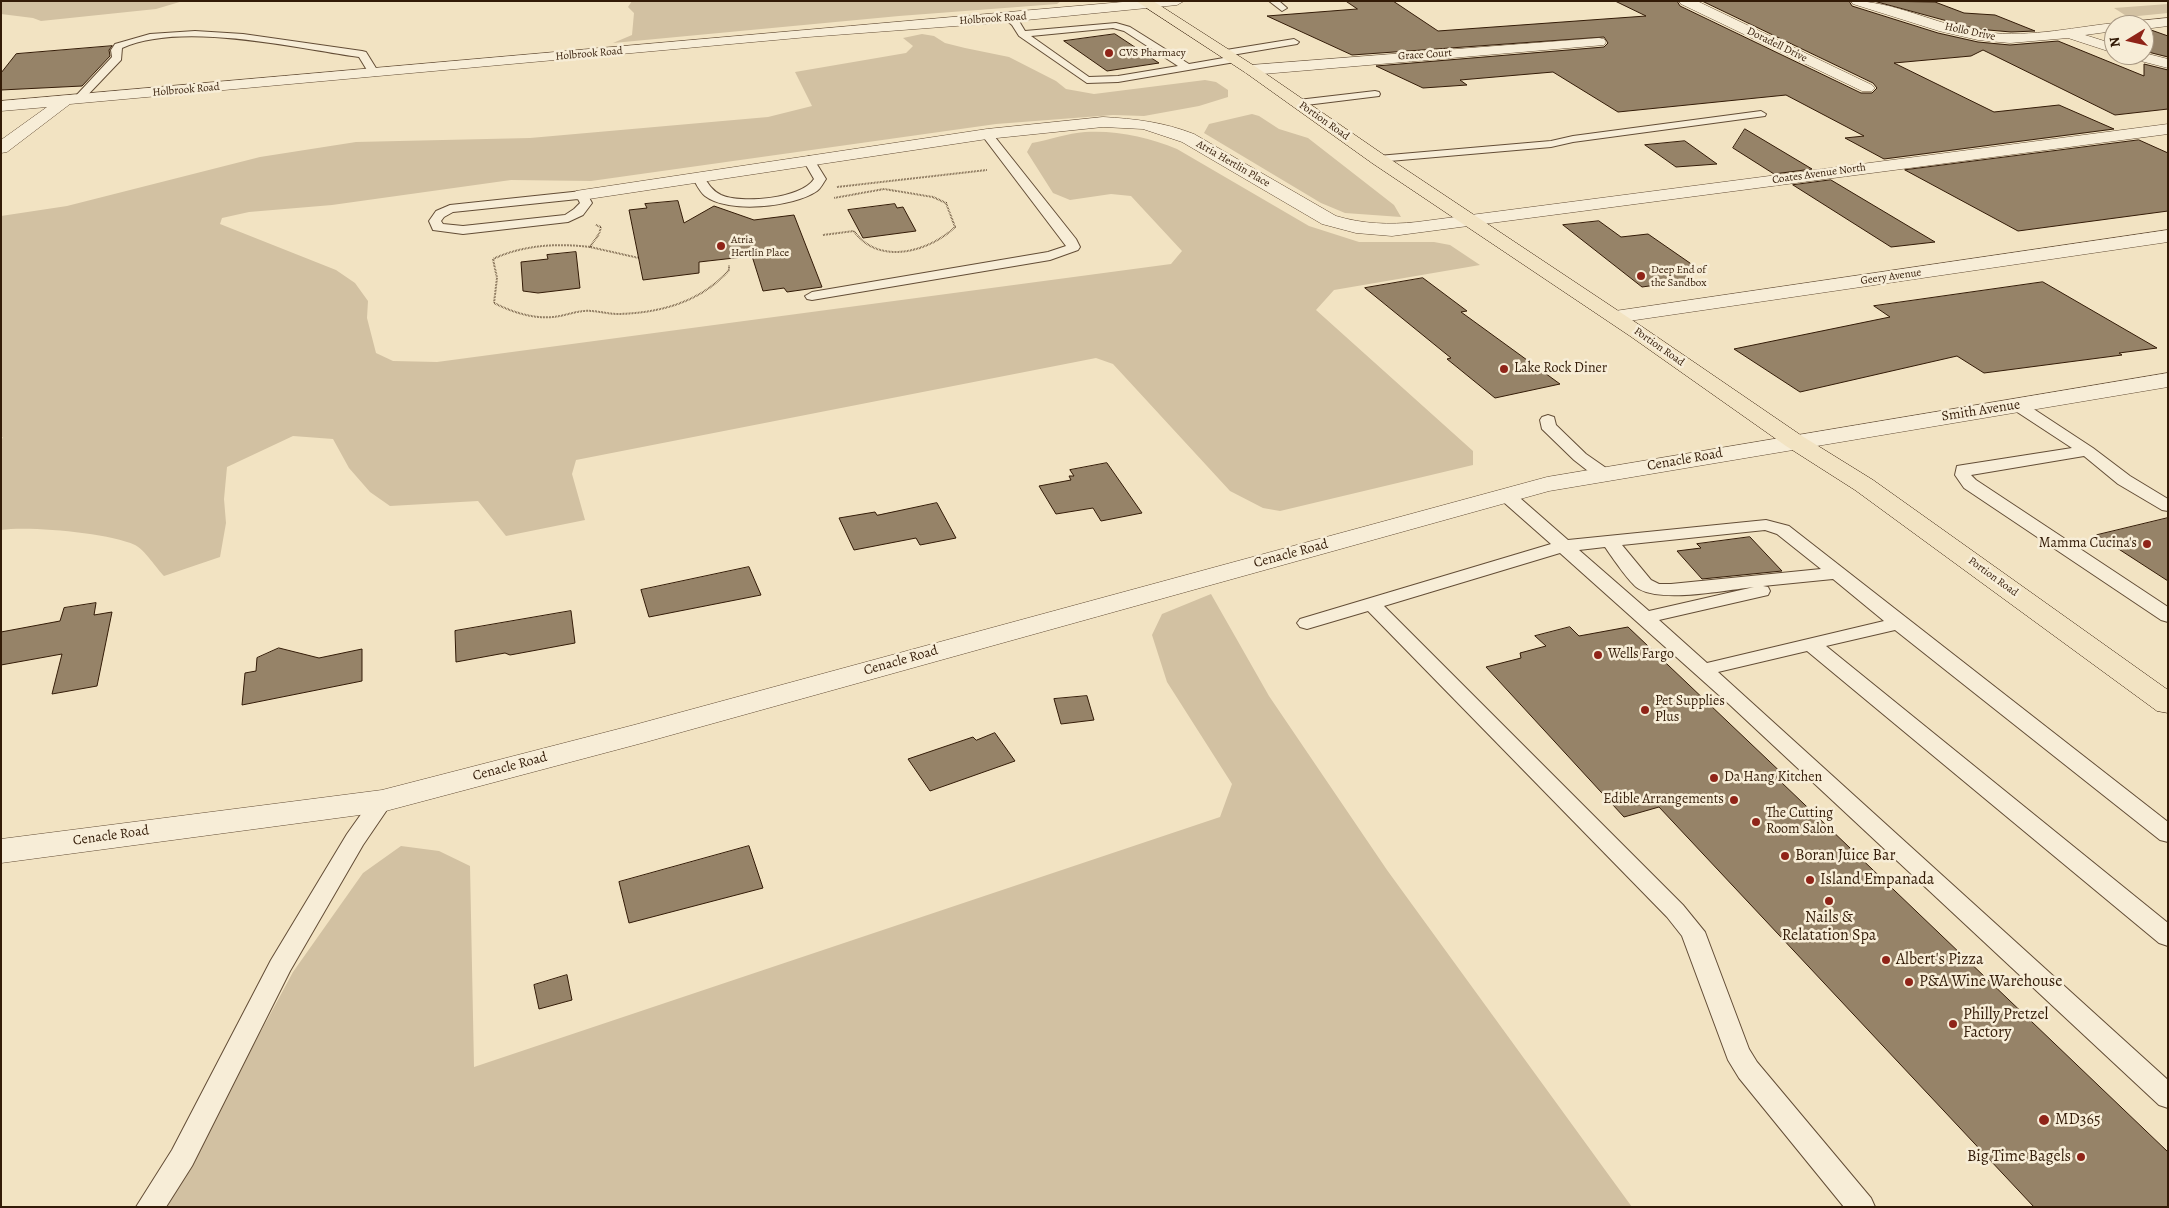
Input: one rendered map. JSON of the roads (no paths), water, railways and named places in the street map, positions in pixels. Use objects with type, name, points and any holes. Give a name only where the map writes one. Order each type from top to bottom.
[{"type":"main road","name":"Portion Road","points":[[1146,2],[1251,70],[1378,159],[1614,316],[1794,441],[1872,491],[2168,704]]},
{"type":"street","name":"Holbrook Road","points":[[1,106],[808,33],[1009,18],[1146,2],[1177,1]]},
{"type":"street","name":"Doradell Drive","points":[[1686,1],[1867,88]]},
{"type":"street","name":"Hollo Drive","points":[[1858,1],[1972,34],[2018,38],[2104,28]]},
{"type":"street","points":[[2154,23],[2168,22]]},
{"type":"street","points":[[2065,33],[2104,46]]},
{"type":"street","name":"Grace Court","points":[[1251,70],[1599,42]]},
{"type":"street","points":[[2154,60],[2168,64]]},
{"type":"street","points":[[1,148],[71,101]]},
{"type":"street","name":"Atria Hertlin Place","points":[[582,195],[987,134],[1103,122],[1143,124],[1171,131],[1188,138],[1329,220],[1354,229],[1379,232],[1471,221]]},
{"type":"street","name":"Coates Avenue North","points":[[1471,221],[2168,129]]},
{"type":"street","name":"Geery Avenue","points":[[1614,316],[2168,236]]},
{"type":"street","name":"Smith Avenue","points":[[1794,441],[2168,380]]},
{"type":"street","name":"Cenacle Road","points":[[1,851],[382,801],[635,735],[1547,484],[1794,441]]},
{"type":"lane","points":[[1273,1],[1282,8]]},
{"type":"lane","points":[[1009,18],[1016,23],[1022,34],[1088,80],[1118,79],[1187,67],[1294,42]]},
{"type":"lane","points":[[1022,34],[1113,25],[1128,30],[1187,67]]},
{"type":"lane","points":[[71,101],[117,58],[116,50],[118,46],[134,40],[163,36],[226,34],[362,54],[374,73]]},
{"type":"lane","points":[[1298,102],[1375,94]]},
{"type":"lane","points":[[1378,159],[1551,144],[1592,136],[1761,114]]},
{"type":"lane","points":[[812,296],[1050,256],[1066,252],[1073,247],[987,134]]},
{"type":"lane","points":[[698,177],[709,193],[720,198],[738,202],[782,200],[800,195],[813,188],[820,179],[809,160]]},
{"type":"lane","points":[[582,195],[586,203],[583,208],[577,214],[568,218],[463,230],[438,227],[435,221],[440,214],[450,209],[582,195]]},
{"type":"lane","points":[[2017,405],[2087,451],[2124,480],[2168,506]]},
{"type":"lane","points":[[1548,420],[1548,426],[1573,450],[1603,474]]},
{"type":"lane","points":[[2087,451],[1972,467],[1963,470],[1963,475],[1970,484],[2168,616]]},
{"type":"lane","points":[[1506,495],[1703,670],[2168,1097]]},
{"type":"lane","points":[[1307,624],[1371,603],[1564,546],[1766,525],[1783,530],[2168,834]]},
{"type":"lane","points":[[1609,541],[1644,584],[1656,589],[1671,590],[1836,573]]},
{"type":"lane","points":[[1645,618],[1836,573]]},
{"type":"lane","points":[[1371,603],[1694,932],[1738,1053],[1748,1070],[1861,1207]]},
{"type":"lane","points":[[1703,670],[1899,623]]},
{"type":"lane","points":[[1811,644],[2168,937]]},
{"type":"lane","points":[[2115,666],[2168,692]]},
{"type":"lane","points":[[150,1207],[182,1158],[280,967],[355,840],[382,801]]},
{"type":"place","name":"CVS Pharmacy","points":[[1109,53]]},
{"type":"place","name":"Atria Hertlin Place","points":[[721,246]]},
{"type":"place","name":"Deep End of the Sandbox","points":[[1641,276]]},
{"type":"place","name":"Lake Rock Diner","points":[[1504,369]]},
{"type":"place","name":"Mamma Cucina's","points":[[2147,544]]},
{"type":"place","name":"Wells Fargo","points":[[1598,655]]},
{"type":"place","name":"Pet Supplies Plus","points":[[1645,710]]},
{"type":"place","name":"Da Hang Kitchen","points":[[1714,778]]},
{"type":"place","name":"Edible Arrangements","points":[[1734,800]]},
{"type":"place","name":"The Cutting Room Salon","points":[[1756,822]]},
{"type":"place","name":"Boran Juice Bar","points":[[1785,856]]},
{"type":"place","name":"Island Empanada","points":[[1810,880]]},
{"type":"place","name":"Nails & Relatation Spa","points":[[1829,901]]},
{"type":"place","name":"Albert's Pizza","points":[[1886,960]]},
{"type":"place","name":"P&A Wine Warehouse","points":[[1909,982]]},
{"type":"place","name":"Philly Pretzel Factory","points":[[1953,1024]]},
{"type":"place","name":"MD365","points":[[2044,1120]]},
{"type":"place","name":"Big Time Bagels","points":[[2081,1157]]}]
